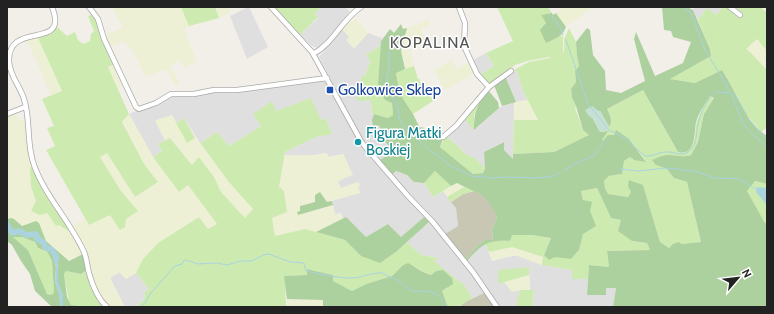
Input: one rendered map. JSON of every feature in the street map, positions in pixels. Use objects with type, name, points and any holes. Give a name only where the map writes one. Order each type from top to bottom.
[{"type":"street","points":[[52,7],[56,22],[54,27],[49,32],[18,40],[12,46],[9,54],[9,64],[24,98],[30,153],[33,164],[83,251],[91,280],[102,302],[107,307]]},
{"type":"street","points":[[89,7],[98,19],[104,39],[136,107],[139,108],[156,103],[171,94],[194,94],[214,90],[255,88],[327,78]]},
{"type":"street","points":[[271,7],[313,54],[362,143],[432,221],[473,272],[497,307]]},
{"type":"street","points":[[313,54],[320,50],[350,15],[361,7]]},
{"type":"street","points":[[459,7],[465,23],[464,46],[477,74],[489,87]]},
{"type":"street","points":[[730,7],[740,15]]},
{"type":"street","points":[[443,137],[456,126],[489,87],[511,71]]},
{"type":"street","points":[[7,114],[25,107]]},
{"type":"shaded area","points":[[112,7],[182,7],[189,26],[184,30],[197,61],[184,68],[180,61],[170,65],[180,84],[176,86],[166,69],[146,77],[132,50],[124,42],[109,47],[104,35],[123,28]]},
{"type":"shaded area","points":[[215,7],[229,7],[231,12],[219,18]]},
{"type":"shaded area","points":[[248,7],[268,47],[247,59],[230,16]]},
{"type":"shaded area","points":[[321,7],[345,7],[350,12],[320,47],[317,48],[312,46],[300,35],[318,18],[315,14]]},
{"type":"shaded area","points":[[564,7],[593,7],[566,27],[556,13]]},
{"type":"shaded area","points":[[695,7],[723,7],[716,15],[707,8],[698,20],[693,10]]},
{"type":"shaded area","points":[[356,18],[368,33],[354,49],[346,40],[349,37],[342,29]]},
{"type":"shaded area","points":[[429,20],[430,25],[421,28],[427,44],[410,49],[414,66],[405,69],[401,51],[406,30],[407,28]]},
{"type":"shaded area","points":[[342,29],[357,45],[368,33],[382,38],[381,45],[366,55],[371,62],[365,76],[363,100],[370,100],[372,102],[371,113],[374,114],[373,127],[379,124],[382,138],[388,145],[391,153],[380,160],[361,138],[319,57]]},
{"type":"shaded area","points":[[38,38],[62,91],[51,96],[27,40]]},
{"type":"shaded area","points":[[757,39],[767,51],[767,70],[746,49]]},
{"type":"shaded area","points":[[486,53],[494,66],[480,75],[471,61]]},
{"type":"shaded area","points":[[452,60],[457,69],[469,62],[475,73],[445,90],[434,70]]},
{"type":"shaded area","points":[[115,64],[125,85],[118,88],[108,67]]},
{"type":"shaded area","points":[[514,70],[517,72],[527,100],[516,102],[505,76]]},
{"type":"shaded area","points":[[319,81],[326,82],[358,141],[424,217],[401,237],[388,224],[366,237],[346,218],[343,219],[341,213],[335,215],[332,201],[360,192],[341,188],[337,181],[342,179],[346,161],[343,154],[328,157],[327,153],[314,155],[285,155],[285,152],[316,137],[332,133],[326,118],[321,121],[275,111],[272,102],[261,126],[229,146],[217,132],[200,143],[184,118],[176,123],[172,115],[156,121],[165,140],[158,144],[162,151],[153,157],[129,114],[172,95],[240,91]]},
{"type":"shaded area","points":[[527,100],[538,120],[514,120],[514,102]]},
{"type":"shaded area","points":[[514,102],[513,159],[504,150],[503,142],[484,152],[485,169],[475,158],[465,154],[446,136],[464,118],[477,128],[499,108]]},
{"type":"shaded area","points":[[592,106],[600,111],[609,127],[607,131],[600,132],[593,119],[585,110]]},
{"type":"shaded area","points":[[14,110],[20,121],[26,119],[33,166],[31,187],[36,201],[56,225],[59,225],[68,231],[70,230],[83,254],[69,261],[46,241],[37,221],[22,226],[14,219],[7,219],[7,112]]},
{"type":"shaded area","points":[[129,114],[153,157],[179,192],[188,185],[217,224],[208,229],[199,217],[158,243],[143,259],[136,273],[126,279],[119,272],[110,278],[125,307],[110,307],[102,300],[92,280],[86,255],[71,226],[85,219],[89,225],[110,215],[125,227],[126,219],[138,211],[121,191],[99,157],[107,153],[135,197],[158,182],[144,164],[122,121]]},
{"type":"shaded area","points":[[172,115],[187,142],[195,138],[228,181],[254,210],[245,218],[221,192],[214,177],[200,158],[192,165],[171,138],[165,140],[155,121]]},
{"type":"shaded area","points":[[327,153],[328,157],[343,154],[353,175],[338,182],[341,188],[358,182],[360,186],[358,187],[361,193],[327,202],[320,192],[315,201],[300,206],[320,210],[333,205],[335,215],[341,213],[343,219],[316,232],[305,229],[275,236],[272,218],[287,212],[279,187],[285,155],[314,155]]},
{"type":"shaded area","points":[[396,171],[407,175],[414,182],[424,183],[433,197],[443,191],[456,208],[458,226],[445,234],[430,214],[392,175]]},
{"type":"shaded area","points":[[457,183],[464,187],[447,197],[443,191]]},
{"type":"shaded area","points":[[474,191],[485,197],[493,207],[497,217],[492,230],[493,241],[485,240],[476,247],[466,259],[445,234],[458,226],[456,208],[451,202],[463,194]]},
{"type":"shaded area","points":[[429,222],[481,286],[484,293],[472,298],[462,282],[461,283],[433,261],[439,258],[421,255],[407,242]]},
{"type":"shaded area","points":[[485,243],[492,261],[518,256],[542,265],[572,270],[572,279],[588,279],[587,295],[605,295],[605,288],[616,288],[613,307],[532,307],[534,290],[530,290],[529,267],[498,284],[504,282],[512,291],[520,290],[516,307],[502,307],[495,300],[478,274],[467,261],[479,247]]},
{"type":"shaded area","points":[[512,247],[544,257],[542,265],[518,256],[492,261],[489,252]]},
{"type":"shaded area","points":[[120,272],[126,278],[136,273],[149,289],[145,292],[144,300],[136,307],[125,307],[110,278]]},
{"type":"shaded area","points":[[529,275],[530,290],[512,292],[504,282]]},
{"type":"shaded area","points":[[484,293],[495,307],[459,307],[467,301]]},
{"type":"shaded area","points":[[287,299],[323,300],[323,307],[286,307]]},
{"type":"green space","points":[[181,7],[215,7],[219,18],[189,26]]},
{"type":"green space","points":[[272,7],[321,7],[315,14],[318,17],[300,35],[298,35]]},
{"type":"green space","points":[[497,7],[548,7],[552,13],[541,15],[546,23],[546,43],[562,35],[563,53],[564,39],[569,28],[576,42],[579,66],[575,71],[576,82],[571,89],[572,98],[583,130],[589,135],[554,152],[513,154],[514,120],[538,120],[524,93],[517,72],[514,70],[529,62],[550,57],[527,61],[515,65],[489,86],[480,75],[494,66],[486,53],[513,41]]},
{"type":"green space","points":[[662,7],[687,7],[693,10],[710,49],[711,56],[670,79],[695,83],[722,70],[746,114],[759,130],[767,136],[767,184],[755,181],[747,191],[765,223],[767,222],[767,307],[613,307],[616,288],[606,288],[606,295],[587,295],[589,265],[609,267],[607,251],[650,250],[647,243],[632,241],[618,231],[621,220],[611,218],[597,188],[581,191],[583,200],[592,202],[590,211],[596,226],[583,234],[579,250],[571,259],[555,257],[549,260],[544,255],[551,238],[532,235],[512,235],[510,241],[496,241],[485,244],[467,261],[466,259],[476,247],[486,239],[493,240],[492,230],[497,217],[489,202],[481,195],[457,183],[451,186],[435,171],[424,183],[414,182],[407,175],[396,171],[392,175],[380,160],[391,153],[388,145],[382,138],[379,125],[373,127],[372,120],[374,114],[388,118],[393,115],[392,103],[385,100],[378,84],[381,41],[390,29],[394,33],[401,24],[403,29],[407,28],[401,51],[405,69],[396,73],[400,94],[420,128],[422,127],[443,139],[440,147],[473,174],[483,173],[485,169],[484,152],[504,142],[504,150],[513,159],[513,154],[554,152],[589,135],[583,130],[572,98],[571,89],[576,82],[575,71],[579,66],[576,42],[587,28],[590,30],[593,55],[605,71],[606,90],[621,93],[645,81],[634,39],[636,32],[655,76],[683,63],[691,42],[673,37],[671,31],[664,30]],"holes":[[[643,90],[678,152],[689,150],[692,146],[698,116],[710,96],[714,98],[704,114],[698,142],[691,155],[666,155],[652,160],[656,165],[667,169],[674,178],[687,182],[701,242],[681,244],[679,242],[673,244],[669,248],[660,242],[643,185],[629,180],[628,186],[631,192],[628,197],[608,194],[604,181],[609,176],[622,174],[624,161],[630,157],[634,160],[646,162],[629,139],[616,130],[614,135],[608,135],[603,141],[602,140],[608,131],[600,132],[593,119],[600,111],[609,127],[611,120],[607,109]]]},
{"type":"green space","points":[[723,7],[761,7],[767,13],[767,51],[757,39],[746,49],[767,70],[767,127],[761,132],[746,114],[722,70],[695,83],[669,79],[711,56],[710,49],[698,20],[707,8],[716,15]]},
{"type":"green space","points":[[552,13],[553,15],[556,13],[566,27],[561,35],[546,43],[540,30],[546,23],[541,15]]},
{"type":"green space","points":[[93,14],[115,64],[108,67],[129,114],[122,122],[144,164],[158,182],[135,197],[107,153],[100,157],[121,191],[138,211],[126,219],[125,227],[120,230],[110,215],[89,225],[46,150],[55,146],[47,128],[54,126],[42,99],[62,91],[38,38],[50,34],[57,27],[67,36],[75,32],[78,40],[83,44],[90,41],[91,34],[94,31],[88,16]]},
{"type":"green space","points":[[381,45],[378,84],[392,103],[393,115],[388,118],[371,113],[372,107],[370,100],[361,101],[355,99],[362,76],[365,76],[371,62],[366,55]]},
{"type":"green space","points":[[414,66],[418,79],[423,88],[425,87],[433,101],[413,114],[400,94],[396,72]]},
{"type":"green space","points":[[505,76],[516,102],[502,106],[494,85]]},
{"type":"green space","points":[[488,90],[498,102],[499,108],[474,130],[477,108]]},
{"type":"green space","points":[[643,90],[678,152],[685,152],[692,146],[699,115],[710,96],[714,99],[704,114],[698,142],[691,155],[679,157],[667,155],[656,165],[667,169],[674,178],[687,182],[701,242],[681,244],[669,248],[660,242],[643,185],[631,192],[628,197],[608,194],[605,188],[604,181],[609,176],[622,174],[624,161],[630,157],[634,160],[646,161],[629,139],[616,131],[614,135],[603,141],[601,140],[610,125],[610,118],[607,109]]},
{"type":"green space","points":[[311,98],[321,120],[326,118],[332,134],[316,137],[285,152],[279,187],[284,191],[287,212],[272,218],[275,236],[305,229],[345,240],[361,256],[397,251],[407,242],[421,255],[439,258],[434,261],[461,283],[462,282],[472,298],[459,307],[448,307],[442,291],[448,288],[436,271],[431,275],[424,273],[414,266],[402,266],[392,276],[366,284],[352,291],[333,281],[333,275],[308,269],[307,275],[285,276],[286,307],[136,307],[144,300],[145,292],[149,289],[136,273],[143,259],[158,243],[199,217],[208,229],[217,224],[188,185],[179,192],[153,157],[162,151],[158,144],[170,138],[192,165],[199,157],[214,177],[221,192],[245,218],[253,209],[228,181],[200,143],[217,132],[229,146],[261,126],[253,114],[272,101],[276,111]]},
{"type":"green space","points":[[480,101],[474,115],[474,130],[464,118]]},
{"type":"green space","points":[[184,118],[195,138],[187,143],[176,123]]},
{"type":"green space","points":[[446,136],[465,154],[475,158],[485,169],[483,173],[473,174],[440,147]]},
{"type":"green space","points":[[33,166],[70,230],[68,231],[59,225],[56,226],[47,213],[40,215],[31,211],[36,201],[31,187],[30,168]]},
{"type":"green space","points":[[435,171],[451,186],[433,197],[424,183]]},
{"type":"green space","points":[[754,181],[767,184],[767,222],[765,223],[747,191]]},
{"type":"green space","points":[[464,187],[474,191],[463,194],[451,202],[447,197]]},
{"type":"green space","points":[[597,188],[611,218],[621,220],[632,241],[647,243],[650,250],[607,251],[609,267],[589,265],[588,279],[572,279],[572,270],[542,265],[543,257],[512,247],[489,252],[485,243],[493,241],[510,241],[511,235],[532,235],[551,238],[544,255],[571,259],[579,250],[582,234],[595,226],[583,200],[581,191]]},
{"type":"green space","points":[[320,192],[327,202],[332,201],[333,205],[298,215],[297,212],[300,211],[300,206],[315,202],[315,195]]},
{"type":"green space","points":[[346,217],[366,237],[388,224],[401,237],[424,217],[429,222],[397,251],[380,263],[361,256],[345,240],[316,232]]},
{"type":"green space","points":[[7,219],[14,219],[22,226],[36,221],[39,223],[46,241],[69,261],[83,254],[87,270],[81,274],[66,271],[64,274],[67,297],[71,305],[84,307],[63,307],[63,296],[58,283],[56,254],[53,254],[56,268],[55,281],[61,307],[52,307],[35,291],[30,274],[12,245],[7,241]],"holes":[[[13,237],[22,237],[35,242],[38,248],[48,253],[52,261],[53,294],[47,294],[28,250]]]},
{"type":"green space","points":[[13,237],[22,237],[35,242],[38,248],[48,253],[52,261],[54,292],[50,296],[47,294],[28,250]]},
{"type":"green space","points":[[408,263],[431,275],[436,271],[443,270],[452,278],[453,284],[442,291],[448,307],[323,307],[323,300],[287,299],[284,276],[307,275],[307,269],[333,275],[333,281],[352,291],[366,284],[392,276],[402,266]]},
{"type":"green space","points":[[529,267],[529,275],[498,284],[498,270]]},
{"type":"green space","points":[[87,270],[105,307],[75,306],[71,305],[69,301],[64,274],[66,271],[81,274]]},
{"type":"green space","points":[[520,290],[534,290],[532,307],[516,307]]},
{"type":"water","points":[[757,187],[767,188],[766,204],[756,192]]},
{"type":"water","points":[[55,252],[58,268],[58,281],[63,296],[63,307],[60,306],[59,293],[55,281],[56,268],[53,254]]},
{"type":"waterway","points":[[683,7],[691,13],[705,50],[726,84],[729,93]]},
{"type":"waterway","points":[[552,16],[561,29],[563,35]]},
{"type":"waterway","points":[[566,40],[588,104],[609,130]]},
{"type":"waterway","points":[[389,52],[389,68],[387,78],[389,91],[398,107],[399,118],[402,124],[413,136],[450,166],[474,177],[482,176],[488,178],[536,178],[554,176],[559,173]]},
{"type":"waterway","points":[[717,92],[729,93],[732,95],[742,122],[748,130],[767,147]]},
{"type":"waterway","points":[[609,131],[623,137],[645,156],[665,152],[684,154],[690,151],[695,143],[698,124],[703,109],[714,93]]},
{"type":"waterway","points":[[735,94],[746,114]]},
{"type":"waterway","points":[[748,118],[759,132],[767,139]]},
{"type":"waterway","points":[[563,171],[595,155],[605,139]]},
{"type":"waterway","points":[[620,169],[639,171],[665,168],[695,171],[715,178],[739,179],[756,189]]},
{"type":"waterway","points":[[7,224],[12,233],[20,231],[26,235],[36,234],[37,239],[43,242],[46,248],[51,249],[56,256],[56,260]]},
{"type":"waterway","points":[[140,307],[145,303],[150,294],[175,266],[182,264],[184,260],[198,264],[217,263],[227,265],[240,261],[252,261],[263,255],[269,254],[290,262],[304,263],[306,271],[334,277],[355,278],[374,273],[383,273],[399,281],[410,290],[426,291],[436,294],[448,307]]},
{"type":"place","name":"Golkowice Sklep","points":[[330,90]]},
{"type":"place","name":"Figura Matki Boskiej","points":[[358,142]]},
{"type":"district","name":"KOPALINA","points":[[430,42]]}]
